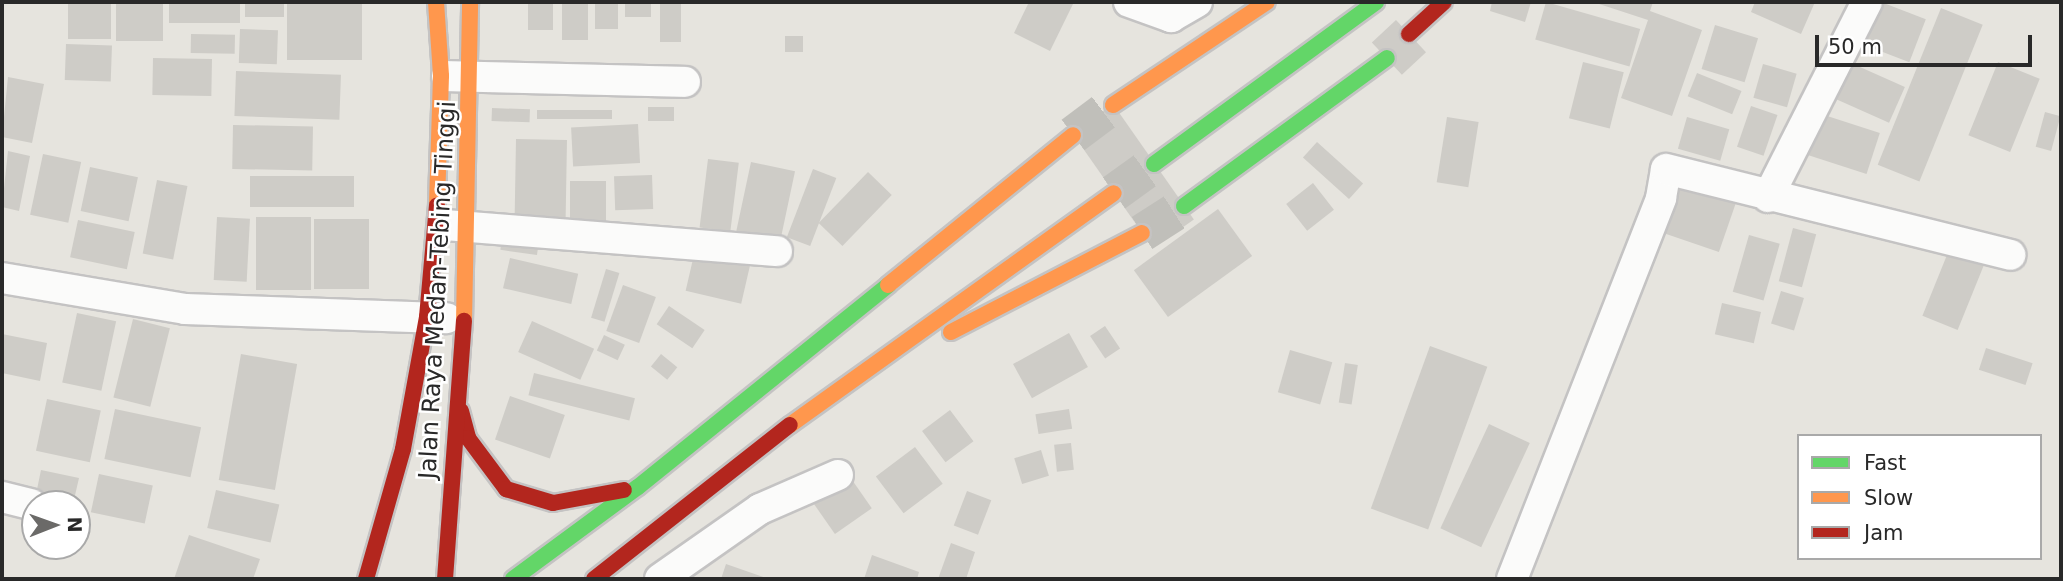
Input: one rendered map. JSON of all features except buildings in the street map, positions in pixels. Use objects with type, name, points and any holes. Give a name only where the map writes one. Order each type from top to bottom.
[{"type":"highway","name":"Jalan Raya Medan-Tebing Tinggi","points":[[436,2],[455,76],[467,226],[464,320],[445,579]]},
{"type":"highway","name":"Jalan Raya Medan-Tebing Tinggi","points":[[366,579],[403,449],[428,317],[436,225],[455,76],[470,2]]},
{"type":"highway","points":[[1113,105],[1267,2]]},
{"type":"highway","points":[[1154,163],[1376,2]]},
{"type":"highway","points":[[1409,34],[1444,2]]},
{"type":"highway","points":[[1184,206],[1387,58]]},
{"type":"highway","points":[[513,579],[638,487],[1073,135]]},
{"type":"highway","points":[[594,579],[827,396],[1114,193]]},
{"type":"highway","points":[[827,396],[1142,233]]},
{"type":"highway","points":[[458,399],[468,438],[506,489],[553,503],[583,501],[638,487]]},
{"type":"street","points":[[1129,2],[1171,17],[1198,2]]},
{"type":"street","points":[[1768,197],[1867,2]]},
{"type":"street","points":[[455,76],[685,82]]},
{"type":"street","points":[[1512,579],[1661,198],[1666,170],[2010,255]]},
{"type":"street","points":[[436,225],[777,251]]},
{"type":"street","points":[[2,278],[185,309],[464,320]]},
{"type":"street","points":[[660,579],[760,509],[838,475]]},
{"type":"street","points":[[2,496],[21,501]]},
{"type":"tunnel","points":[[1073,135],[1113,105]]},
{"type":"tunnel","points":[[1114,193],[1154,164]]},
{"type":"tunnel","points":[[1142,233],[1184,206]]},
{"type":"traffic: fast","points":[[1154,164],[1376,2]]},
{"type":"traffic: fast","points":[[1184,206],[1387,58]]},
{"type":"traffic: fast","points":[[513,579],[638,487],[888,285]]},
{"type":"traffic: slow","points":[[436,2],[441,76],[437,205]]},
{"type":"traffic: slow","points":[[464,321],[470,2]]},
{"type":"traffic: slow","points":[[1113,105],[1267,2]]},
{"type":"traffic: slow","points":[[888,285],[1073,135]]},
{"type":"traffic: slow","points":[[790,425],[1114,193]]},
{"type":"traffic: slow","points":[[951,332],[1142,233]]},
{"type":"traffic: jam","points":[[1409,34],[1444,2]]},
{"type":"traffic: jam","points":[[366,579],[403,449],[427,317],[437,205]]},
{"type":"traffic: jam","points":[[445,579],[464,321]]},
{"type":"traffic: jam","points":[[461,411],[468,438],[506,489],[553,503],[624,490]]},
{"type":"traffic: jam","points":[[594,579],[790,425]]}]
